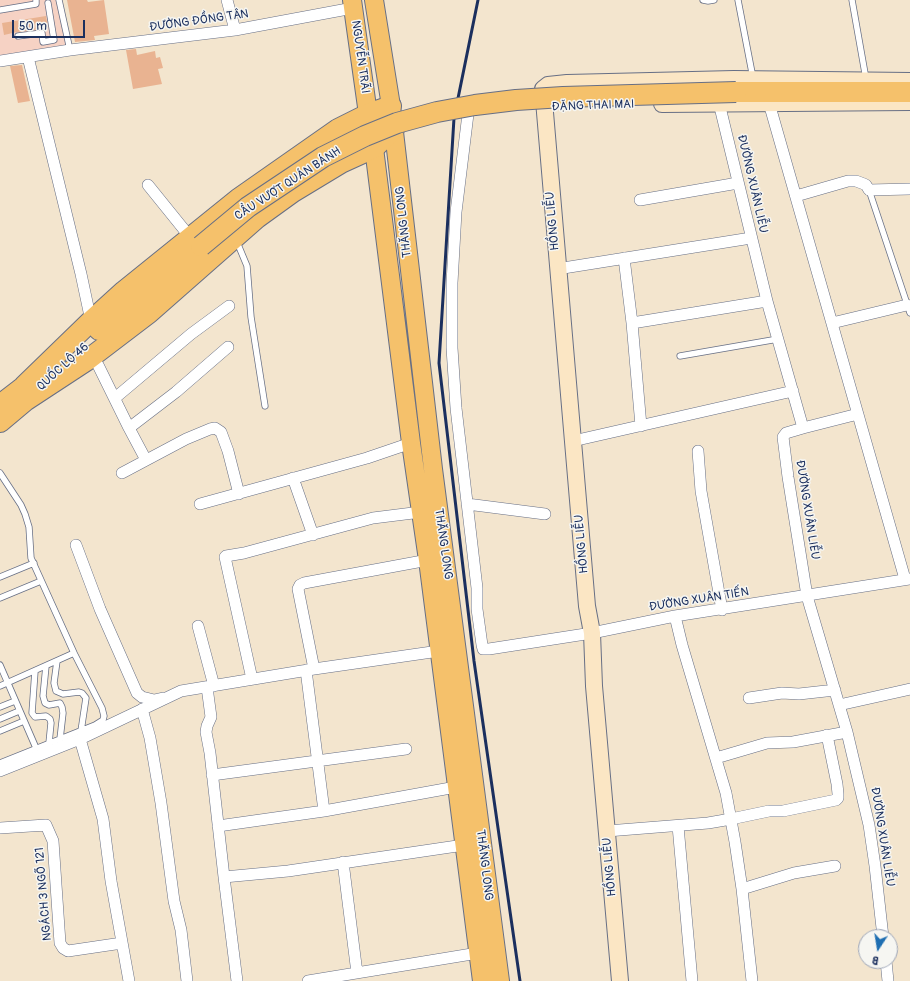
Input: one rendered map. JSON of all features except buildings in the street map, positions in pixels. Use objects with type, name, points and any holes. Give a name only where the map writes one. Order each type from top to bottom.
[{"type":"highway","name":"CẦU VƯỢT QUÁN BÁNH","points":[[195,242],[323,157],[365,136],[397,123],[437,112],[475,105],[532,99],[736,92],[910,92]]},
{"type":"highway","points":[[25,394],[90,321],[195,242],[238,199],[338,129],[368,114],[391,106]]},
{"type":"highway","points":[[25,394],[92,357],[149,313],[257,218],[293,192],[341,163],[374,148],[394,129]]},
{"type":"highway","name":"QUỐC LỘ 46","points":[[0,422],[25,394],[124,310],[195,242]]},
{"type":"highway","name":"QUỐC LỘ 46","points":[[0,405],[25,394]]},
{"type":"main road","name":"NGUYỄN TRÃI","points":[[374,0],[391,106]]},
{"type":"main road","name":"NGUYỄN TRÃI","points":[[353,4],[368,114]]},
{"type":"main road","name":"THĂNG LONG","points":[[391,106],[425,403],[500,981]]},
{"type":"main road","name":"THĂNG LONG","points":[[368,114],[374,148],[411,443],[428,560],[438,651],[482,981]]},
{"type":"main road","points":[[428,560],[446,558]]},
{"type":"street","points":[[227,0],[236,30]]},
{"type":"street","name":"ĐƯỜNG ĐỒNG TÂN","points":[[0,61],[70,50],[236,30],[353,4]]},
{"type":"street","points":[[28,57],[81,274],[90,321]]},
{"type":"street","name":"ĐẶNG THAI MAI","points":[[910,81],[753,80],[567,83],[548,85],[545,87],[543,92],[544,107],[719,103],[910,102]]},
{"type":"street","points":[[610,82],[611,105]]},
{"type":"street","name":"ĐƯỜNG XUÂN LIỄU","points":[[719,103],[766,301],[779,339],[804,428],[786,433],[783,439],[807,596],[847,732],[869,824],[882,929]]},
{"type":"street","points":[[769,103],[858,414],[908,579]]},
{"type":"street","points":[[544,107],[468,114],[456,212],[452,307],[454,384],[467,504],[545,514]]},
{"type":"street","name":"HỒNG LIỄU","points":[[544,107],[586,606],[592,633],[594,686],[608,831],[620,981]]},
{"type":"street","points":[[796,196],[848,181],[856,181],[864,184],[869,190],[910,189]]},
{"type":"street","points":[[640,200],[738,183]]},
{"type":"street","points":[[148,185],[195,242]]},
{"type":"street","points":[[558,269],[751,238]]},
{"type":"street","points":[[624,258],[632,323],[641,426]]},
{"type":"street","points":[[632,323],[766,301]]},
{"type":"street","points":[[115,398],[191,334],[229,306]]},
{"type":"street","points":[[832,323],[909,309]]},
{"type":"street","points":[[129,428],[176,392],[228,348]]},
{"type":"street","points":[[92,357],[98,365],[146,460]]},
{"type":"street","points":[[573,441],[793,392]]},
{"type":"street","points":[[804,428],[858,414]]},
{"type":"street","points":[[122,472],[186,439],[215,428],[221,432],[228,451],[239,494]]},
{"type":"street","points":[[200,504],[367,458],[411,443]]},
{"type":"street","points":[[698,451],[701,491],[722,610]]},
{"type":"street","points":[[293,478],[313,535]]},
{"type":"street","name":"ĐƯỜNG XUÂN TIẾN","points":[[467,504],[478,588],[477,609],[483,648],[492,649],[592,633],[675,616],[722,610],[908,579]]},
{"type":"street","points":[[252,679],[226,556],[244,553],[373,518],[421,512]]},
{"type":"street","points":[[76,545],[100,609],[137,693],[142,697],[154,700],[168,698]]},
{"type":"street","points":[[324,811],[317,762],[310,669],[298,589],[300,585],[304,583],[428,560]]},
{"type":"street","points":[[675,616],[682,645],[716,758],[731,820],[742,889],[752,981]]},
{"type":"street","points":[[198,626],[211,686],[211,717],[206,732],[237,981]]},
{"type":"street","points":[[0,771],[181,692],[310,669],[438,651]]},
{"type":"street","points":[[839,706],[910,689]]},
{"type":"street","points":[[750,698],[782,693],[799,694],[835,690]]},
{"type":"street","points":[[142,709],[150,738],[161,803],[174,901],[181,930],[187,981]]},
{"type":"street","points":[[716,758],[767,743],[793,742],[847,732]]},
{"type":"street","points":[[81,735],[103,819],[111,881],[129,981]]},
{"type":"street","points":[[608,831],[678,826],[731,820],[769,811],[783,811],[836,800],[838,798],[837,784],[827,735]]},
{"type":"street","points":[[212,775],[406,749]]},
{"type":"street","points":[[218,826],[324,811],[456,787]]},
{"type":"street","name":"NGÁCH 3 NGÕ 121","points":[[0,828],[46,825],[53,841],[60,943],[63,948],[68,951],[122,944]]},
{"type":"street","points":[[678,826],[692,981]]},
{"type":"street","points":[[224,877],[265,874],[464,845]]},
{"type":"street","points":[[343,862],[355,976]]},
{"type":"street","points":[[742,889],[794,873],[835,866]]},
{"type":"street","points":[[308,981],[355,976],[478,952]]},
{"type":"street","points":[[887,969],[888,981]]},
{"type":"lane","points":[[59,0],[70,50]]},
{"type":"lane","points":[[703,0],[714,0]]},
{"type":"lane","points":[[738,0],[753,80]]},
{"type":"lane","points":[[852,0],[866,81]]},
{"type":"lane","points":[[0,10],[36,2],[48,1],[54,40],[43,42],[42,33]]},
{"type":"lane","points":[[18,36],[42,33],[52,30]]},
{"type":"lane","points":[[869,190],[909,309]]},
{"type":"lane","points":[[236,238],[247,266],[251,317],[265,406]]},
{"type":"lane","points":[[680,356],[779,339]]},
{"type":"lane","points":[[0,473],[21,505],[25,514],[29,527],[31,558],[74,654],[102,708],[104,716],[101,722],[81,735],[60,739],[0,763]]},
{"type":"lane","points":[[0,577],[34,563]]},
{"type":"lane","points":[[0,598],[41,581]]},
{"type":"lane","points":[[0,686],[74,654]]},
{"type":"lane","points":[[57,661],[54,683],[56,691],[63,694],[79,692],[86,698],[81,735]]},
{"type":"lane","points":[[0,665],[36,748]]},
{"type":"lane","points":[[46,666],[44,699],[46,704],[52,705],[58,703],[61,705],[63,713],[60,739]]},
{"type":"lane","points":[[35,671],[32,713],[35,717],[46,716],[50,719],[49,743]]},
{"type":"lane","points":[[0,707],[15,701]]},
{"type":"lane","points":[[0,719],[19,711]]},
{"type":"lane","points":[[0,731],[24,721]]},
{"type":"shaded area","points":[[0,0],[58,0],[70,50],[0,60]]},
{"type":"railway","points":[[478,0],[454,118],[439,363],[474,661],[520,981]]}]
